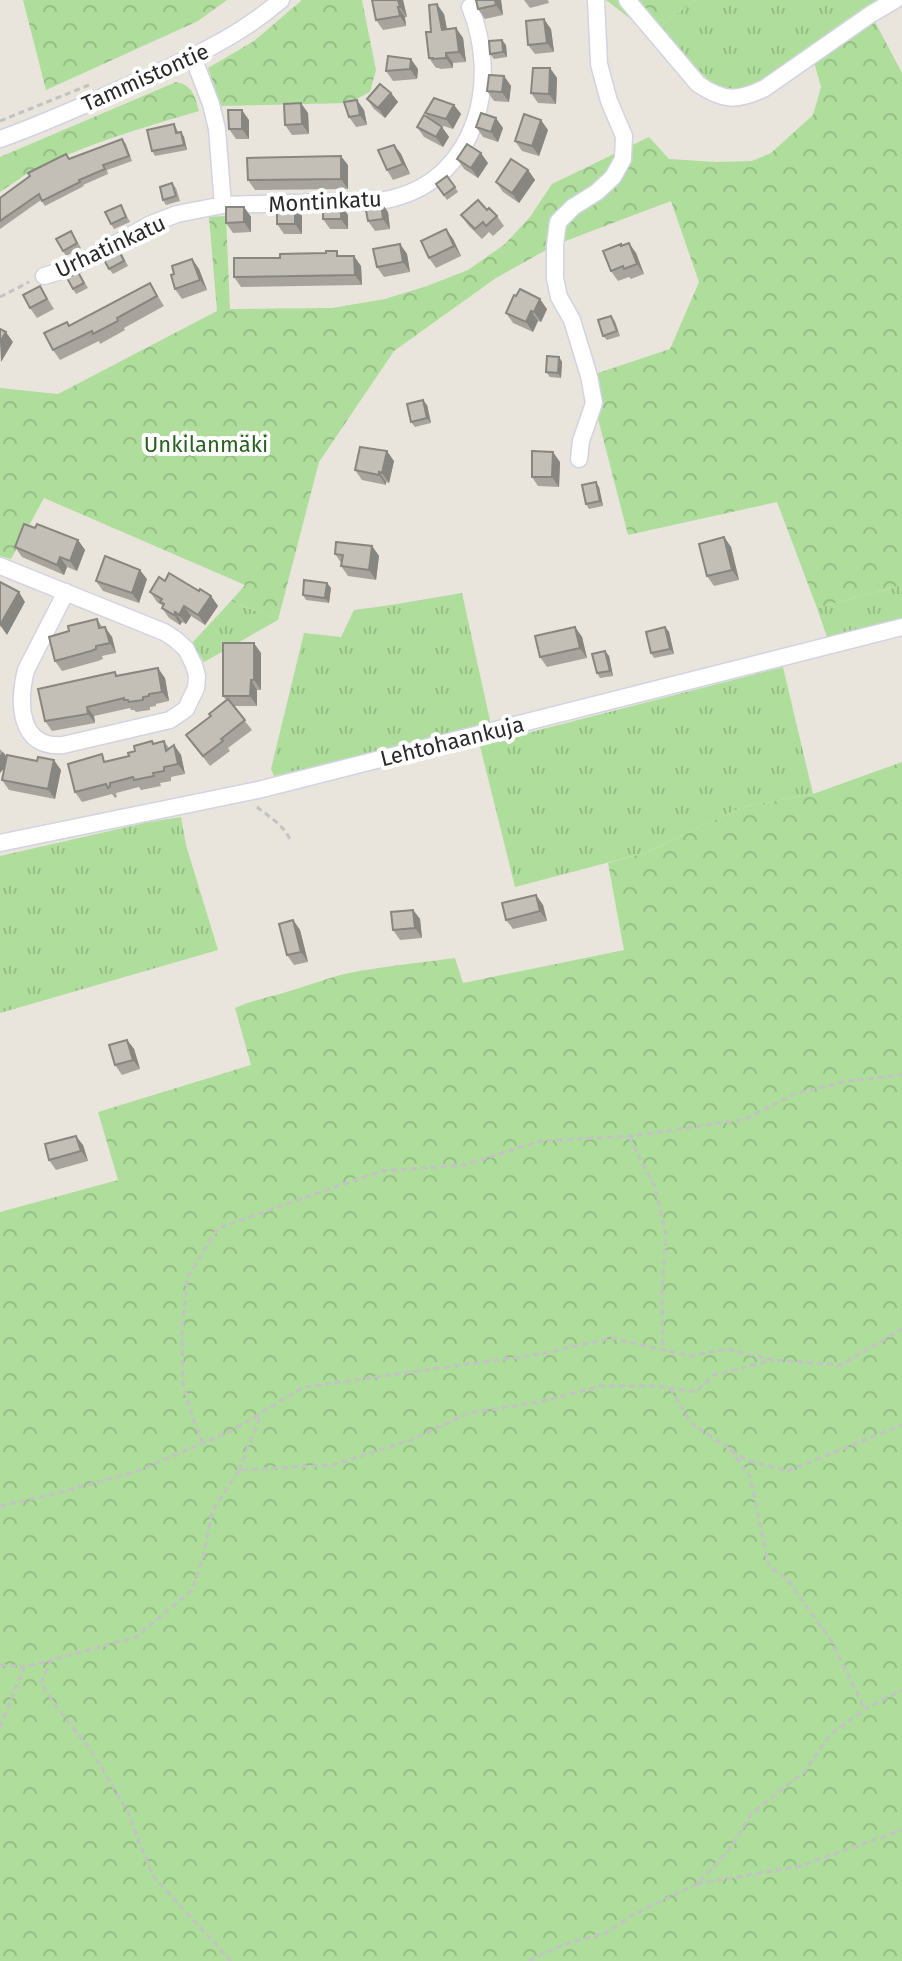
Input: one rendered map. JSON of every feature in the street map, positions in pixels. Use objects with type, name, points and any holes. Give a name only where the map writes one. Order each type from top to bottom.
[{"type":"street","name":"Tammistontie","points":[[0,139],[193,57],[237,33],[281,0]]},
{"type":"street","points":[[579,459],[581,441],[594,403],[572,320],[557,288],[555,245],[558,222],[613,177],[623,159],[624,136],[609,101],[599,64],[596,0]]},
{"type":"street","points":[[627,0],[698,84],[711,93],[732,99],[752,95],[765,88],[895,0]]},
{"type":"street","name":"Montinkatu","points":[[223,205],[379,201],[405,194],[433,179],[464,146],[480,106],[483,73],[481,47],[477,23],[470,7]]},
{"type":"street","points":[[193,57],[217,129],[223,205]]},
{"type":"street","name":"Urhatinkatu","points":[[44,276],[71,268],[151,224],[177,214],[223,205]]},
{"type":"street","points":[[0,566],[28,576],[164,632],[175,639],[191,657],[197,676],[196,688],[186,709],[170,720],[63,745],[45,745],[31,735],[21,705],[23,682],[26,670],[66,592]]},
{"type":"street","name":"Lehtohaankuja","points":[[0,843],[244,793],[902,627]]},
{"type":"path","points":[[0,121],[97,82]]},
{"type":"path","points":[[0,297],[44,276]]},
{"type":"path","points":[[244,793],[288,834],[290,840]]},
{"type":"path","points":[[203,1443],[183,1383],[182,1335],[187,1278],[218,1228],[381,1171],[463,1165],[541,1141],[629,1136],[745,1119],[794,1094],[847,1081],[902,1075]]},
{"type":"path","points":[[629,1136],[654,1185],[666,1234],[662,1293],[663,1350]]},
{"type":"path","points":[[0,1506],[138,1471],[231,1431],[304,1387],[540,1354],[611,1338],[690,1356],[727,1349],[773,1360],[841,1365],[902,1329]]},
{"type":"path","points":[[239,1470],[333,1465],[411,1440],[469,1413],[539,1402],[601,1386],[696,1392],[714,1375],[773,1360]]},
{"type":"path","points":[[670,1388],[691,1423],[746,1460],[788,1471],[902,1425]]},
{"type":"path","points":[[0,1665],[24,1667],[136,1637],[192,1590],[204,1554],[212,1511],[239,1470],[262,1413]]},
{"type":"path","points":[[730,1449],[750,1477],[769,1567],[786,1578],[831,1640],[865,1709]]},
{"type":"path","points":[[51,1660],[41,1683],[90,1749],[127,1810],[152,1875],[231,1961]]},
{"type":"path","points":[[0,1727],[24,1667]]},
{"type":"path","points":[[697,1884],[730,1849],[751,1814],[805,1771],[830,1735],[865,1709],[902,1690]]},
{"type":"path","points":[[529,1961],[565,1944],[606,1933],[632,1915],[697,1884],[800,1866],[902,1830]]},
{"type":"green space","points":[[23,0],[227,0],[198,21],[46,90]]},
{"type":"green space","points":[[302,0],[362,0],[376,70],[370,92],[349,103],[221,106],[208,68],[254,41]]},
{"type":"green space","points":[[606,0],[696,0],[659,29],[645,30]]},
{"type":"green space","points":[[696,0],[880,0],[847,19],[766,79],[747,88],[723,89],[712,84],[659,29]]},
{"type":"green space","name":"Unkilanmäki","points":[[873,18],[902,73],[902,585],[817,608],[777,502],[628,535],[589,376],[670,349],[699,282],[671,201],[555,245],[496,278],[394,351],[319,462],[278,620],[231,601],[245,585],[44,498],[11,559],[0,556],[0,388],[58,394],[217,311],[209,217],[226,216],[230,309],[332,308],[385,299],[468,270],[505,244],[530,217],[552,184],[649,137],[669,159],[752,161],[771,153],[813,115],[821,87],[814,62]]},
{"type":"green space","points":[[176,82],[190,89],[199,111],[72,153],[32,171],[0,192],[0,157]]},
{"type":"green space","points":[[902,585],[902,621],[828,640],[817,608]]},
{"type":"green space","points":[[462,593],[491,725],[274,776],[271,769],[304,633],[341,637],[354,610]]},
{"type":"green space","points":[[231,601],[278,620],[204,662],[192,643]]},
{"type":"green space","points":[[783,667],[813,794],[742,807],[648,852],[515,887],[479,742],[493,742]]},
{"type":"green space","points":[[902,762],[902,1961],[0,1961],[0,1212],[118,1180],[98,1112],[251,1065],[235,1008],[332,977],[375,968],[455,958],[463,983],[624,950],[608,863],[648,852],[742,807],[813,794]]},
{"type":"green space","points":[[181,817],[186,845],[218,950],[0,1013],[0,856]]},
{"type":"building","points":[[372,0],[398,0],[400,16],[376,20]]},
{"type":"building","points":[[476,0],[495,0],[496,5],[478,9]]},
{"type":"building","points":[[437,4],[442,30],[456,28],[459,52],[446,53],[446,58],[433,59],[429,58],[426,32],[431,32],[429,5]]},
{"type":"building","points":[[544,19],[547,43],[528,45],[526,21]]},
{"type":"building","points":[[502,40],[503,52],[490,54],[489,41]]},
{"type":"building","points":[[388,56],[411,59],[410,69],[386,71]]},
{"type":"building","points":[[533,68],[550,68],[549,94],[531,93]]},
{"type":"building","points":[[489,75],[504,76],[502,92],[487,91]]},
{"type":"building","points":[[380,84],[391,93],[378,108],[367,99]]},
{"type":"building","points":[[434,98],[454,105],[446,119],[425,113]]},
{"type":"building","points":[[357,100],[360,115],[349,117],[344,102]]},
{"type":"building","points":[[301,103],[302,124],[285,125],[284,104]]},
{"type":"building","points":[[228,110],[242,110],[242,129],[229,129]]},
{"type":"building","points":[[481,113],[496,118],[491,132],[476,127]]},
{"type":"building","points":[[524,114],[541,120],[532,146],[515,141]]},
{"type":"building","points":[[424,115],[442,127],[436,137],[417,127]]},
{"type":"building","points":[[174,124],[176,133],[181,132],[184,145],[152,151],[147,130]]},
{"type":"building","points":[[122,139],[129,156],[103,165],[105,169],[42,201],[39,194],[0,221],[0,198],[30,176],[28,173],[66,154],[69,159]]},
{"type":"building","points":[[467,144],[481,153],[471,168],[457,159]]},
{"type":"building","points":[[394,145],[403,164],[387,170],[378,150]]},
{"type":"building","points":[[341,156],[341,179],[248,180],[247,158]]},
{"type":"building","points":[[511,159],[528,170],[512,193],[496,182]]},
{"type":"building","points":[[447,176],[455,187],[444,195],[436,184]]},
{"type":"building","points":[[172,183],[176,196],[163,200],[160,187]]},
{"type":"building","points":[[478,200],[497,216],[486,226],[483,222],[475,229],[461,215]]},
{"type":"building","points":[[381,202],[383,219],[368,221],[365,205]]},
{"type":"building","points":[[121,205],[126,217],[111,224],[105,212]]},
{"type":"building","points":[[323,205],[341,205],[341,219],[323,219]]},
{"type":"building","points":[[277,206],[295,206],[295,224],[277,224]]},
{"type":"building","points":[[226,207],[244,207],[244,222],[226,223]]},
{"type":"building","points":[[446,229],[454,246],[429,258],[421,241]]},
{"type":"building","points":[[71,231],[77,243],[63,251],[56,239]]},
{"type":"building","points":[[629,243],[637,264],[611,271],[603,251]]},
{"type":"building","points":[[400,244],[403,262],[377,267],[373,249]]},
{"type":"building","points":[[118,249],[124,261],[109,269],[103,258]]},
{"type":"building","points":[[337,251],[337,256],[354,256],[355,275],[234,277],[234,258],[280,258],[280,254]]},
{"type":"building","points":[[192,259],[200,280],[175,289],[172,266]]},
{"type":"building","points":[[78,272],[84,283],[73,289],[67,278]]},
{"type":"building","points":[[150,283],[157,296],[93,334],[92,331],[53,350],[44,333],[67,322],[69,326]]},
{"type":"building","points":[[40,286],[47,299],[30,308],[23,295]]},
{"type":"building","points":[[520,289],[540,299],[526,322],[506,313]]},
{"type":"building","points":[[611,316],[617,331],[603,336],[598,320]]},
{"type":"building","points":[[547,356],[559,357],[558,373],[546,372]]},
{"type":"building","points":[[423,400],[427,418],[411,422],[407,404]]},
{"type":"building","points":[[360,447],[387,451],[382,473],[355,470]]},
{"type":"building","points":[[532,451],[553,452],[552,477],[532,477]]},
{"type":"building","points":[[596,482],[600,501],[586,504],[582,485]]},
{"type":"building","points":[[24,524],[35,528],[37,524],[78,540],[70,561],[60,557],[57,565],[15,547]]},
{"type":"building","points":[[724,537],[732,570],[707,576],[699,544]]},
{"type":"building","points":[[336,542],[372,546],[369,570],[341,566],[343,555],[335,554]]},
{"type":"building","points":[[105,556],[140,570],[132,593],[96,581]]},
{"type":"building","points":[[169,573],[211,596],[198,615],[184,606],[179,615],[175,612],[174,615],[162,608],[162,599],[150,592],[159,577],[165,581]]},
{"type":"building","points":[[304,580],[327,583],[325,598],[303,595]]},
{"type":"building","points":[[0,582],[19,592],[0,625]]},
{"type":"building","points":[[97,619],[99,628],[105,627],[110,643],[55,661],[49,637],[69,631],[68,626]]},
{"type":"building","points":[[575,627],[580,648],[540,657],[535,636]]},
{"type":"building","points":[[665,627],[670,649],[651,653],[646,632]]},
{"type":"building","points":[[223,643],[254,643],[254,680],[251,680],[250,696],[223,696]]},
{"type":"building","points":[[605,651],[610,671],[597,673],[592,654]]},
{"type":"building","points":[[158,668],[162,692],[149,694],[143,700],[129,702],[124,698],[87,707],[88,714],[45,721],[38,689],[115,672],[116,676]]},
{"type":"building","points":[[228,699],[245,720],[203,756],[186,735]]},
{"type":"building","points":[[152,741],[153,744],[164,741],[166,751],[174,745],[178,764],[164,767],[164,771],[153,773],[154,776],[134,780],[133,777],[110,783],[108,788],[106,784],[75,792],[68,764],[102,754],[104,762],[129,756],[128,753],[135,751],[134,746]]},
{"type":"building","points":[[7,755],[37,761],[38,757],[54,760],[48,789],[2,780]]},
{"type":"building","points":[[536,895],[540,911],[506,920],[502,903]]},
{"type":"building","points":[[413,910],[415,928],[393,930],[391,912]]},
{"type":"building","points":[[293,920],[301,952],[287,955],[279,924]]},
{"type":"building","points":[[127,1040],[133,1060],[115,1065],[109,1045]]},
{"type":"building","points":[[76,1136],[81,1151],[49,1160],[45,1144]]}]
